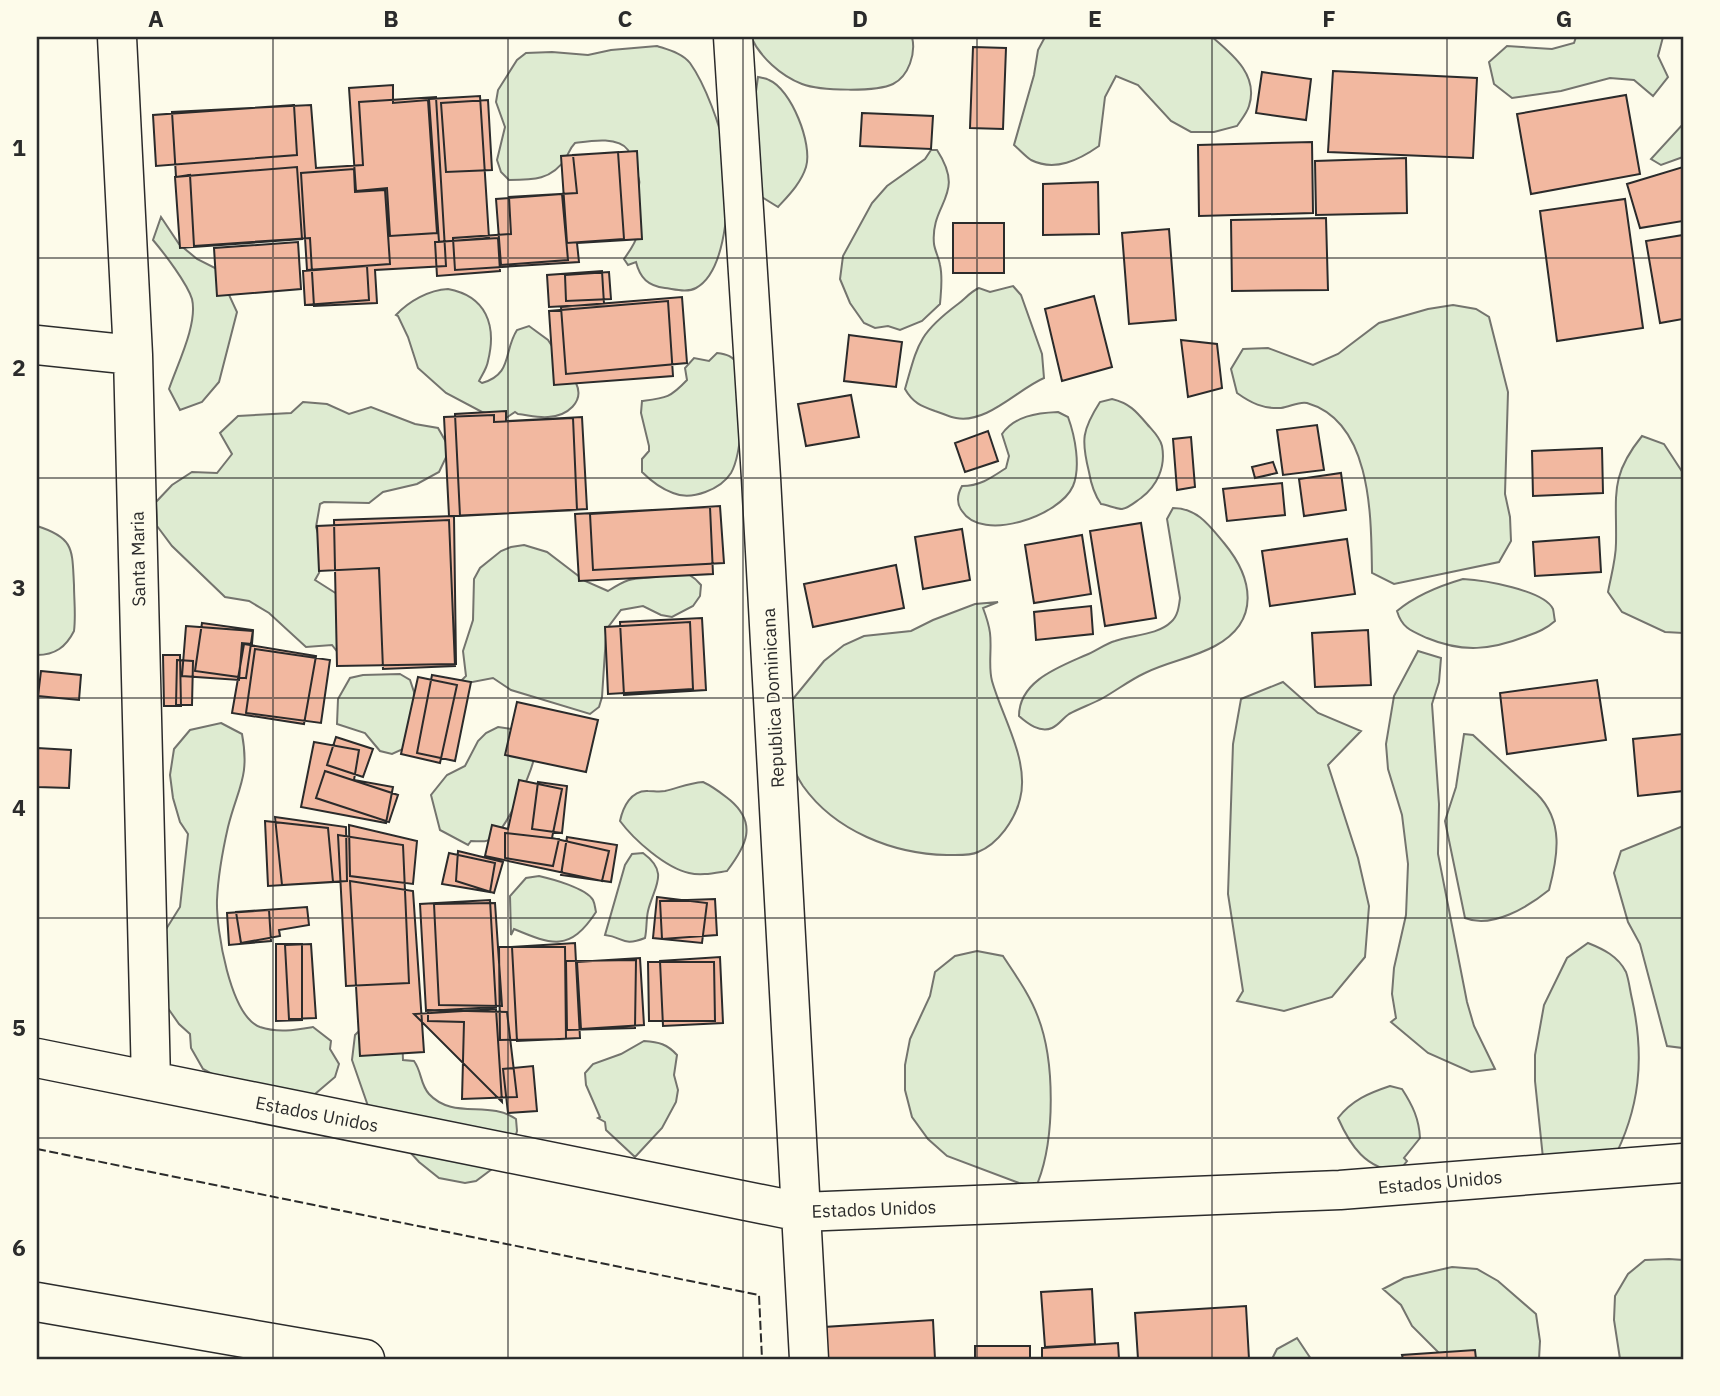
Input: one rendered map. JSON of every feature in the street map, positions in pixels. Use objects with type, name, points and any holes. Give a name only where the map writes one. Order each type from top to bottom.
[{"type":"street","name":"Santa Maria","points":[[117,37],[133,355],[150,1081]]},
{"type":"street","name":"Republica Dominicana","points":[[733,37],[761,478],[809,1359]]},
{"type":"street","points":[[37,345],[133,355]]},
{"type":"street","name":"Estados Unidos","points":[[37,1058],[801,1212],[1340,1190],[1683,1163]]},
{"type":"street","points":[[37,1302],[365,1359]]},
{"type":"green space","points":[[751,37],[912,37],[913,50],[907,70],[893,84],[875,88],[834,89],[802,84],[786,76],[766,59]]},
{"type":"green space","points":[[1045,37],[1212,37],[1235,58],[1247,75],[1251,95],[1249,106],[1237,126],[1214,132],[1191,132],[1171,121],[1138,85],[1116,76],[1105,97],[1099,146],[1083,156],[1058,165],[1031,160],[1014,145],[1034,75],[1038,50]]},
{"type":"green space","points":[[1576,37],[1663,37],[1658,56],[1668,77],[1653,96],[1634,80],[1610,78],[1561,91],[1512,98],[1494,84],[1489,62],[1507,46],[1552,49],[1574,43]]},
{"type":"green space","points":[[657,46],[687,60],[701,82],[720,131],[727,167],[727,205],[721,246],[707,278],[696,288],[689,290],[676,290],[649,283],[642,277],[636,262],[628,265],[624,259],[634,244],[637,233],[629,206],[639,183],[629,151],[623,146],[603,140],[575,143],[555,171],[534,179],[509,180],[501,172],[497,160],[505,127],[496,102],[498,90],[517,60],[526,53],[588,55]]},
{"type":"green space","points":[[758,77],[777,85],[785,94],[798,118],[806,145],[804,173],[778,207],[757,194],[748,148]]},
{"type":"green space","points":[[1683,124],[1683,157],[1661,165],[1651,159]]},
{"type":"green space","points":[[931,150],[937,150],[949,178],[934,230],[942,284],[940,304],[922,321],[900,330],[888,326],[875,328],[864,323],[850,303],[840,279],[843,256],[872,203],[887,186],[925,159]]},
{"type":"green space","points":[[161,217],[179,244],[197,259],[217,269],[237,312],[219,382],[202,402],[180,410],[169,389],[189,332],[193,309],[192,299],[185,285],[153,240]]},
{"type":"green space","points":[[1013,286],[1021,295],[1042,354],[1044,378],[991,411],[968,418],[951,417],[914,401],[905,389],[917,350],[927,332],[945,314],[979,288],[990,292]]},
{"type":"green space","points":[[448,289],[472,298],[486,314],[491,336],[490,348],[487,366],[479,381],[482,383],[499,374],[517,330],[529,326],[548,340],[576,383],[578,396],[572,407],[562,414],[548,417],[515,412],[506,418],[482,412],[446,393],[418,368],[408,337],[396,315],[420,297]]},
{"type":"green space","points":[[1453,305],[1476,309],[1489,317],[1508,392],[1505,494],[1511,541],[1499,562],[1394,584],[1372,573],[1371,526],[1364,475],[1345,430],[1329,414],[1307,403],[1275,408],[1247,400],[1237,393],[1231,369],[1243,349],[1268,348],[1313,365],[1338,354],[1379,323]]},
{"type":"green space","points":[[717,353],[734,360],[740,376],[742,420],[735,464],[726,479],[705,492],[689,496],[673,493],[642,472],[642,459],[649,451],[649,446],[641,413],[642,401],[672,394],[687,380],[685,368],[694,358],[709,361]]},
{"type":"green space","points":[[1112,399],[1128,405],[1139,415],[1160,440],[1163,454],[1161,469],[1152,488],[1122,509],[1101,504],[1092,485],[1084,443],[1086,428],[1100,402]]},
{"type":"green space","points":[[303,402],[327,404],[349,414],[371,407],[415,424],[438,428],[450,449],[439,472],[417,484],[383,492],[369,503],[320,504],[316,527],[324,551],[315,580],[337,594],[346,663],[332,645],[306,647],[269,613],[249,601],[225,597],[172,546],[157,526],[156,502],[172,485],[192,472],[217,473],[232,454],[220,433],[238,416],[291,413]]},
{"type":"green space","points":[[1058,412],[1068,417],[1076,452],[1077,470],[1073,486],[1065,497],[1037,516],[1020,522],[986,525],[972,520],[960,508],[959,493],[962,486],[980,483],[1006,468],[1009,456],[1002,434],[1020,419]]},
{"type":"green space","points":[[1642,436],[1664,444],[1683,473],[1683,633],[1665,632],[1622,612],[1608,592],[1616,549],[1617,487],[1624,463]]},
{"type":"green space","points":[[1173,508],[1196,514],[1234,556],[1246,584],[1248,598],[1246,612],[1240,624],[1230,636],[1215,646],[1139,676],[1103,698],[1069,714],[1052,728],[1039,729],[1030,725],[1019,716],[1021,704],[1033,684],[1042,677],[1111,642],[1159,630],[1175,617],[1180,598],[1167,519]]},
{"type":"green space","points":[[37,526],[59,535],[65,541],[73,563],[74,631],[59,649],[43,655],[37,655]]},
{"type":"green space","points":[[524,545],[547,552],[585,581],[608,591],[631,580],[676,572],[690,575],[701,585],[700,596],[693,606],[672,617],[643,606],[621,610],[609,626],[606,636],[602,697],[599,707],[590,714],[511,690],[493,678],[457,685],[466,676],[463,651],[473,620],[474,579],[480,568],[501,551]]},
{"type":"green space","points":[[1463,579],[1498,584],[1538,596],[1553,609],[1555,621],[1542,630],[1514,641],[1477,648],[1440,643],[1404,625],[1397,611],[1404,605],[1428,592]]},
{"type":"green space","points":[[998,602],[983,608],[990,633],[991,675],[1014,739],[1022,784],[1018,807],[1005,830],[992,843],[975,853],[927,854],[886,845],[831,816],[816,802],[798,778],[779,716],[824,661],[844,645],[864,636],[911,631],[975,604]]},
{"type":"green space","points":[[1418,651],[1441,658],[1439,682],[1432,704],[1439,804],[1438,854],[1467,1002],[1474,1026],[1495,1069],[1471,1072],[1428,1053],[1391,1022],[1396,1018],[1392,994],[1394,968],[1406,915],[1408,864],[1402,815],[1388,769],[1386,744],[1394,696]]},
{"type":"green space","points":[[400,674],[410,680],[414,692],[413,728],[403,749],[392,754],[380,751],[365,733],[337,724],[338,699],[350,678]]},
{"type":"green space","points":[[1283,682],[1318,713],[1361,731],[1328,765],[1358,858],[1369,906],[1365,957],[1332,997],[1284,1011],[1237,1001],[1243,991],[1228,894],[1233,744],[1241,699]]},
{"type":"green space","points":[[221,723],[242,734],[245,761],[242,782],[226,836],[218,891],[219,931],[227,970],[240,1007],[249,1020],[267,1029],[293,1030],[313,1027],[331,1041],[330,1049],[339,1064],[335,1077],[315,1094],[302,1096],[243,1091],[203,1069],[191,1048],[190,1034],[165,1004],[163,934],[180,907],[188,834],[180,822],[173,798],[170,775],[174,749],[190,730]]},
{"type":"green space","points":[[498,727],[511,729],[535,753],[533,761],[518,798],[499,832],[490,840],[471,841],[468,845],[440,830],[431,795],[447,775],[465,766],[478,741]]},
{"type":"green space","points":[[1464,734],[1473,735],[1537,794],[1546,804],[1555,827],[1555,864],[1549,890],[1520,909],[1487,921],[1465,918],[1445,821],[1456,787]]},
{"type":"green space","points":[[703,782],[730,800],[744,818],[744,844],[727,871],[698,874],[680,870],[642,844],[620,821],[626,805],[637,793],[665,791]]},
{"type":"green space","points":[[1683,826],[1683,1048],[1667,1046],[1640,944],[1628,922],[1614,873],[1621,851]]},
{"type":"green space","points":[[643,853],[656,867],[658,880],[648,911],[645,938],[627,942],[605,935],[625,865],[632,854]]},
{"type":"green space","points":[[539,876],[576,888],[593,900],[596,912],[578,934],[560,942],[539,939],[514,929],[511,935],[510,896],[526,878]]},
{"type":"green space","points":[[1588,943],[1610,954],[1623,966],[1628,978],[1636,1021],[1639,1063],[1634,1103],[1612,1162],[1543,1158],[1535,1055],[1544,1005],[1567,958]]},
{"type":"green space","points":[[977,951],[1003,956],[1031,1001],[1044,1035],[1051,1100],[1048,1144],[1038,1182],[1043,1186],[1019,1183],[947,1156],[928,1139],[912,1117],[905,1090],[905,1065],[910,1039],[930,996],[935,972],[955,956]]},
{"type":"green space","points":[[363,1027],[402,1030],[403,1060],[414,1061],[426,1090],[439,1102],[460,1108],[494,1111],[516,1119],[514,1142],[492,1169],[476,1181],[465,1183],[439,1178],[419,1162],[368,1106],[352,1060],[355,1035]]},
{"type":"green space","points":[[644,1041],[662,1044],[677,1055],[674,1075],[678,1090],[676,1102],[662,1128],[635,1157],[606,1130],[605,1122],[598,1118],[600,1117],[586,1085],[585,1073],[593,1064],[621,1054]]},
{"type":"green space","points":[[1390,1086],[1402,1089],[1409,1101],[1415,1113],[1420,1138],[1404,1158],[1407,1161],[1399,1171],[1387,1170],[1368,1161],[1348,1138],[1338,1118],[1361,1098]]},
{"type":"green space","points":[[1645,1260],[1683,1260],[1683,1359],[1620,1359],[1614,1320],[1615,1296],[1628,1274]]},
{"type":"green space","points":[[1452,1267],[1477,1269],[1498,1281],[1536,1314],[1540,1341],[1539,1359],[1445,1359],[1412,1326],[1401,1305],[1383,1289],[1404,1278]]},
{"type":"green space","points":[[1297,1338],[1311,1359],[1272,1359],[1277,1349]]},
{"type":"building","points":[[973,47],[1006,48],[1003,129],[970,128]]},
{"type":"building","points":[[1333,71],[1477,78],[1473,158],[1328,152]]},
{"type":"building","points":[[1262,72],[1311,79],[1306,120],[1256,113]]},
{"type":"building","points":[[393,85],[393,103],[428,100],[437,233],[390,236],[387,188],[356,191],[349,88]]},
{"type":"building","points":[[1626,95],[1640,174],[1531,194],[1517,114]]},
{"type":"building","points":[[480,96],[489,238],[439,242],[429,99]]},
{"type":"building","points":[[436,97],[446,266],[375,270],[377,303],[314,306],[310,238],[194,246],[190,175],[176,177],[172,112],[311,105],[316,168],[363,165],[359,102]]},
{"type":"building","points":[[488,100],[492,170],[446,172],[441,103]]},
{"type":"building","points":[[294,105],[297,155],[156,166],[153,115]]},
{"type":"building","points":[[862,113],[933,116],[931,149],[860,146]]},
{"type":"building","points":[[1312,142],[1313,213],[1199,216],[1198,145]]},
{"type":"building","points":[[637,151],[642,239],[577,243],[579,262],[455,270],[453,238],[511,234],[509,197],[577,193],[573,155]]},
{"type":"building","points":[[618,152],[624,239],[567,243],[561,156]]},
{"type":"building","points":[[1406,158],[1407,213],[1316,215],[1315,161]]},
{"type":"building","points":[[297,167],[302,239],[180,248],[175,177]]},
{"type":"building","points":[[1683,167],[1683,221],[1640,228],[1627,184]]},
{"type":"building","points":[[354,169],[355,192],[385,190],[390,264],[307,270],[301,173]]},
{"type":"building","points":[[1098,182],[1099,234],[1043,235],[1043,184]]},
{"type":"building","points":[[562,194],[568,260],[501,265],[496,199]]},
{"type":"building","points":[[1625,199],[1643,328],[1557,341],[1540,211]]},
{"type":"building","points":[[1326,218],[1328,290],[1232,291],[1231,220]]},
{"type":"building","points":[[953,223],[1004,223],[1004,273],[953,273]]},
{"type":"building","points":[[1169,229],[1176,320],[1129,324],[1122,233]]},
{"type":"building","points":[[1683,235],[1683,319],[1660,323],[1646,241]]},
{"type":"building","points":[[498,238],[500,271],[437,276],[435,242]]},
{"type":"building","points":[[298,242],[301,289],[217,296],[214,248]]},
{"type":"building","points":[[367,266],[369,300],[305,305],[303,271]]},
{"type":"building","points":[[602,271],[604,304],[549,307],[547,275]]},
{"type":"building","points":[[609,272],[611,299],[566,301],[565,275]]},
{"type":"building","points":[[1094,296],[1112,367],[1062,381],[1045,309]]},
{"type":"building","points":[[682,297],[687,363],[566,374],[561,307]]},
{"type":"building","points":[[668,301],[673,376],[554,385],[549,311]]},
{"type":"building","points":[[849,335],[902,342],[896,387],[844,381]]},
{"type":"building","points":[[1181,340],[1217,344],[1222,388],[1188,397]]},
{"type":"building","points":[[851,395],[859,437],[806,446],[798,404]]},
{"type":"building","points":[[506,411],[506,421],[582,417],[587,509],[460,516],[455,414]]},
{"type":"building","points":[[494,415],[494,422],[573,418],[577,510],[449,516],[444,417]]},
{"type":"building","points":[[1317,425],[1324,470],[1283,475],[1277,430]]},
{"type":"building","points":[[988,431],[998,461],[965,472],[955,443]]},
{"type":"building","points":[[1191,437],[1195,487],[1177,490],[1173,439]]},
{"type":"building","points":[[1602,448],[1603,493],[1533,496],[1532,451]]},
{"type":"building","points":[[1273,462],[1277,473],[1255,478],[1252,467]]},
{"type":"building","points":[[1341,473],[1346,510],[1304,516],[1299,479]]},
{"type":"building","points":[[1282,483],[1285,515],[1227,521],[1223,489]]},
{"type":"building","points":[[720,506],[724,563],[593,570],[590,514]]},
{"type":"building","points":[[710,507],[713,574],[579,581],[575,514]]},
{"type":"building","points":[[454,516],[456,664],[337,666],[334,520]]},
{"type":"building","points":[[449,520],[455,666],[383,669],[379,568],[319,571],[317,526]]},
{"type":"building","points":[[1141,523],[1156,618],[1105,626],[1090,531]]},
{"type":"building","points":[[962,529],[970,580],[923,589],[915,537]]},
{"type":"building","points":[[1082,535],[1091,594],[1034,603],[1025,545]]},
{"type":"building","points":[[1599,537],[1601,572],[1535,576],[1533,542]]},
{"type":"building","points":[[1347,539],[1355,594],[1270,606],[1262,551]]},
{"type":"building","points":[[896,565],[904,608],[813,627],[804,584]]},
{"type":"building","points":[[1091,606],[1093,634],[1036,640],[1034,612]]},
{"type":"building","points":[[702,618],[706,690],[624,695],[620,622]]},
{"type":"building","points":[[690,622],[693,689],[608,694],[605,627]]},
{"type":"building","points":[[202,623],[253,630],[246,678],[195,671]]},
{"type":"building","points":[[186,626],[253,631],[252,644],[242,643],[239,680],[182,676]]},
{"type":"building","points":[[1368,630],[1371,685],[1315,687],[1312,633]]},
{"type":"building","points":[[244,644],[316,656],[304,724],[232,713]]},
{"type":"building","points":[[255,649],[330,660],[321,723],[246,713]]},
{"type":"building","points":[[163,655],[180,655],[181,706],[164,706]]},
{"type":"building","points":[[177,660],[193,661],[192,705],[176,705]]},
{"type":"building","points":[[41,671],[81,675],[79,700],[38,696]]},
{"type":"building","points":[[432,675],[471,682],[455,761],[417,753]]},
{"type":"building","points":[[418,677],[457,685],[440,763],[401,754]]},
{"type":"building","points":[[1597,680],[1606,740],[1507,754],[1500,693]]},
{"type":"building","points":[[517,702],[598,720],[586,772],[505,755]]},
{"type":"building","points":[[1683,734],[1683,791],[1638,796],[1633,739]]},
{"type":"building","points":[[336,737],[373,749],[363,777],[327,765]]},
{"type":"building","points":[[314,742],[359,750],[354,780],[393,787],[386,823],[301,807]]},
{"type":"building","points":[[37,748],[71,750],[69,788],[37,787]]},
{"type":"building","points":[[325,771],[398,795],[389,822],[316,798]]},
{"type":"building","points":[[519,780],[562,789],[552,838],[609,851],[602,881],[485,856],[492,825],[508,829]]},
{"type":"building","points":[[538,782],[567,786],[562,833],[532,829]]},
{"type":"building","points":[[275,817],[346,827],[347,881],[282,885]]},
{"type":"building","points":[[265,821],[328,828],[333,882],[268,886]]},
{"type":"building","points":[[349,825],[417,841],[413,884],[350,876]]},
{"type":"building","points":[[505,833],[559,839],[553,866],[505,858]]},
{"type":"building","points":[[338,835],[403,845],[409,983],[346,986]]},
{"type":"building","points":[[567,837],[617,845],[611,882],[561,875]]},
{"type":"building","points":[[458,851],[503,862],[494,893],[456,881]]},
{"type":"building","points":[[449,853],[495,863],[490,892],[442,884]]},
{"type":"building","points":[[350,881],[413,891],[424,1052],[360,1056]]},
{"type":"building","points":[[657,897],[707,903],[702,943],[653,938]]},
{"type":"building","points":[[715,899],[717,935],[662,939],[660,901]]},
{"type":"building","points":[[490,900],[496,1007],[426,1011],[420,904]]},
{"type":"building","points":[[495,903],[502,1006],[439,1005],[434,904]]},
{"type":"building","points":[[307,907],[309,925],[279,930],[280,936],[241,943],[236,912]]},
{"type":"building","points":[[269,910],[271,941],[229,945],[227,913]]},
{"type":"building","points":[[575,943],[580,1038],[517,1041],[512,947]]},
{"type":"building","points":[[276,944],[302,944],[302,1020],[276,1021]]},
{"type":"building","points":[[311,944],[316,1018],[289,1019],[285,945]]},
{"type":"building","points":[[499,947],[565,947],[566,1039],[500,1040]]},
{"type":"building","points":[[720,957],[723,1023],[663,1026],[660,961]]},
{"type":"building","points":[[640,958],[644,1025],[581,1029],[577,962]]},
{"type":"building","points":[[636,960],[635,1028],[567,1030],[566,961]]},
{"type":"building","points":[[648,962],[714,962],[715,1021],[649,1021]]},
{"type":"building","points":[[496,1009],[502,1102],[414,1014]]},
{"type":"building","points":[[428,1010],[507,1012],[517,1097],[462,1099],[464,1022],[428,1021]]},
{"type":"building","points":[[533,1066],[537,1111],[508,1113],[503,1069]]},
{"type":"building","points":[[1092,1289],[1095,1344],[1045,1347],[1041,1292]]},
{"type":"building","points":[[1246,1306],[1249,1359],[1138,1359],[1135,1313]]},
{"type":"building","points":[[933,1320],[935,1359],[826,1359],[824,1327]]},
{"type":"building","points":[[1118,1343],[1119,1359],[1042,1359],[1042,1348]]},
{"type":"building","points":[[975,1346],[1030,1346],[1030,1359],[975,1359]]},
{"type":"building","points":[[1475,1350],[1476,1359],[1403,1359],[1402,1355]]},
{"type":"fence","points":[[37,1149],[759,1295],[762,1359]]}]
